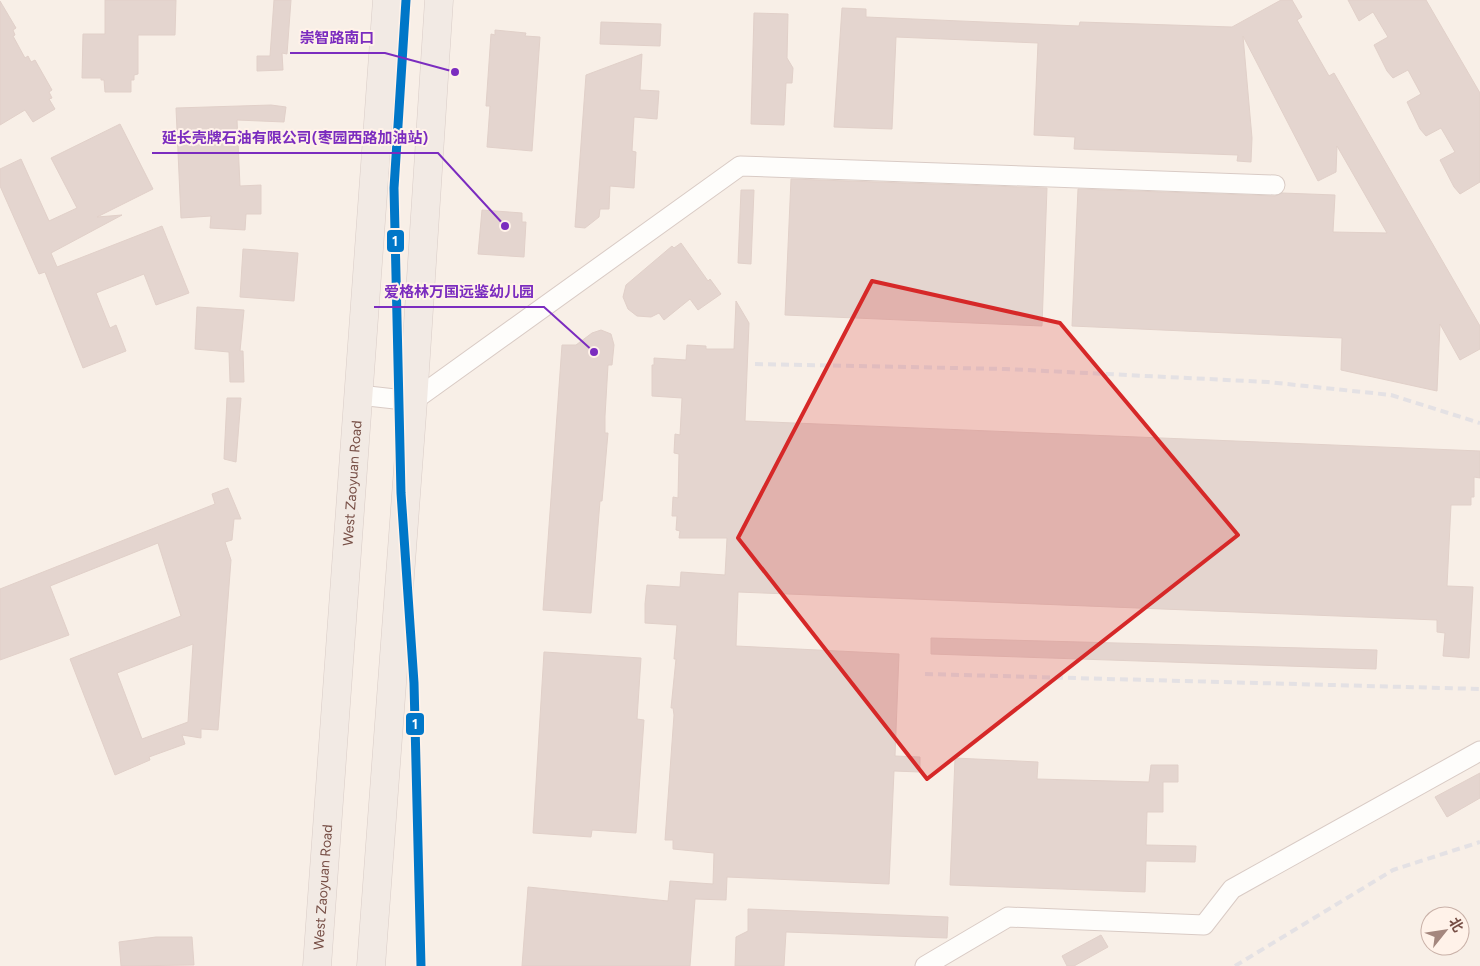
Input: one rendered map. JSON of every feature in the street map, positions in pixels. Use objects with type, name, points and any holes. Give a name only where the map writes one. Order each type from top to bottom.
[{"type":"main road","name":"West Zaoyuan Road","points":[[317,966],[386,0]]},
{"type":"main road","points":[[371,966],[413,401],[439,0]]},
{"type":"street","points":[[358,395],[413,401],[740,166],[1275,185]]},
{"type":"street","points":[[925,966],[1008,917],[1204,925],[1232,889],[1480,751]]},
{"type":"highlighted area","points":[[872,281],[1060,323],[1238,535],[927,779],[738,538]]},
{"type":"building","points":[[105,0],[176,0],[175,35],[138,35],[138,74],[134,75],[134,80],[131,80],[131,92],[105,92],[104,80],[101,80],[101,78],[82,78],[83,34],[105,34]]},
{"type":"building","points":[[274,0],[291,0],[287,54],[282,53],[283,70],[257,71],[257,56],[270,56]]},
{"type":"building","points":[[1281,0],[1292,0],[1302,17],[1297,20],[1329,76],[1334,73],[1480,326],[1480,349],[1460,360],[1440,324],[1437,391],[1341,370],[1342,338],[1072,326],[1078,189],[1275,196],[1282,193],[1335,195],[1333,232],[1387,233],[1337,146],[1336,172],[1318,181],[1243,36],[1252,138],[1251,162],[1237,161],[1238,155],[1074,149],[1075,137],[1034,135],[1038,43],[896,37],[892,129],[834,127],[842,8],[866,9],[866,17],[1079,26],[1080,22],[1232,27]]},
{"type":"building","points":[[1348,0],[1426,0],[1480,93],[1480,182],[1460,194],[1454,187],[1440,160],[1455,152],[1441,128],[1426,136],[1420,129],[1407,102],[1421,94],[1408,70],[1393,78],[1387,71],[1374,45],[1388,37],[1373,12],[1359,21]]},
{"type":"building","points":[[0,1],[16,28],[13,30],[15,35],[13,36],[25,58],[28,56],[31,62],[35,60],[52,90],[49,92],[52,98],[49,99],[55,109],[33,122],[25,110],[0,125]]},
{"type":"building","points":[[754,13],[788,14],[787,58],[793,68],[792,83],[786,83],[784,125],[751,124]]},
{"type":"building","points":[[601,22],[661,24],[660,46],[600,44]]},
{"type":"building","points":[[495,30],[526,33],[525,36],[540,37],[532,151],[487,147],[490,106],[486,106],[491,34],[495,35]]},
{"type":"building","points":[[642,54],[640,90],[659,91],[657,119],[634,117],[632,151],[636,152],[634,188],[610,186],[609,209],[600,209],[599,217],[585,228],[575,227],[586,75]]},
{"type":"building","points":[[271,105],[286,107],[284,122],[237,120],[240,186],[261,185],[261,214],[246,214],[245,230],[210,228],[211,216],[181,218],[176,108]]},
{"type":"building","points":[[120,124],[153,189],[97,217],[122,215],[51,253],[57,267],[162,226],[189,293],[156,305],[144,274],[96,293],[110,328],[116,325],[126,351],[83,368],[45,272],[39,274],[0,186],[0,169],[21,159],[49,221],[77,208],[51,158]]},
{"type":"building","points":[[791,179],[1047,188],[1042,326],[785,315]]},
{"type":"building","points":[[741,190],[754,190],[751,264],[738,263]]},
{"type":"building","points":[[482,210],[522,213],[522,222],[526,222],[524,257],[478,254]]},
{"type":"building","points":[[681,243],[708,281],[710,279],[721,294],[698,310],[690,299],[664,320],[659,313],[651,317],[637,316],[628,309],[623,297],[626,285],[672,246],[674,248]]},
{"type":"building","points":[[243,249],[298,253],[294,301],[240,297]]},
{"type":"building","points":[[736,301],[749,323],[745,421],[1480,451],[1480,478],[1474,477],[1474,497],[1471,497],[1471,505],[1451,505],[1447,586],[1473,587],[1469,658],[1443,656],[1445,633],[1437,632],[1437,620],[738,592],[736,646],[899,654],[895,756],[920,757],[920,772],[894,771],[889,884],[727,877],[726,900],[695,899],[690,966],[522,966],[528,887],[668,901],[670,881],[713,884],[714,853],[673,849],[673,840],[665,840],[674,715],[673,708],[671,708],[677,625],[645,623],[645,604],[647,585],[680,587],[681,572],[725,575],[727,538],[679,538],[680,531],[676,530],[677,516],[672,516],[673,497],[678,498],[679,454],[674,453],[675,434],[680,435],[682,398],[652,396],[652,365],[654,365],[654,358],[686,360],[687,345],[706,346],[706,349],[734,349]]},
{"type":"building","points":[[197,307],[244,310],[240,351],[243,351],[244,382],[230,382],[229,352],[195,349]]},
{"type":"building","points":[[601,330],[611,334],[614,345],[612,365],[608,365],[605,433],[608,433],[602,501],[600,501],[591,613],[543,610],[562,345],[576,345],[592,333]]},
{"type":"building","points":[[227,398],[241,398],[236,462],[224,459]]},
{"type":"building","points":[[228,488],[241,519],[234,519],[232,540],[225,542],[231,560],[218,730],[201,729],[201,738],[182,735],[185,744],[149,757],[150,760],[115,775],[70,659],[181,616],[158,543],[50,586],[69,635],[0,660],[0,589],[215,504],[212,494]],"holes":[[[193,644],[188,722],[142,739],[117,673]]]},
{"type":"building","points":[[931,638],[1377,650],[1376,669],[931,654]]},
{"type":"building","points":[[544,652],[641,658],[637,719],[644,720],[636,833],[592,830],[591,837],[533,833]]},
{"type":"building","points":[[955,758],[1038,762],[1037,779],[1149,782],[1151,765],[1178,765],[1178,782],[1163,782],[1163,812],[1147,812],[1146,845],[1196,846],[1195,862],[1146,861],[1145,892],[950,885]]},
{"type":"building","points":[[1480,773],[1480,798],[1447,817],[1435,797]]},
{"type":"building","points":[[748,909],[948,917],[947,938],[786,932],[784,966],[735,966],[736,937],[748,931]]},
{"type":"building","points":[[1101,935],[1108,947],[1074,966],[1067,966],[1062,956]]},
{"type":"building","points":[[156,937],[192,937],[194,965],[121,966],[119,942]]},
{"type":"railway","points":[[755,364],[1006,369],[1268,382],[1391,395],[1480,423]]},
{"type":"railway","points":[[925,674],[1480,689]]},
{"type":"railway","points":[[1235,966],[1393,870],[1480,842]]},
{"type":"transit line","name":"1","points":[[406,0],[394,188],[401,493],[414,683],[421,966]]},
{"type":"place","name":"崇智路南口","points":[[455,72]]},
{"type":"place","name":"延长壳牌石油有限公司(枣园西路加油站)","points":[[505,226]]},
{"type":"place","name":"爱格林万国远鉴幼儿园","points":[[594,352]]}]
